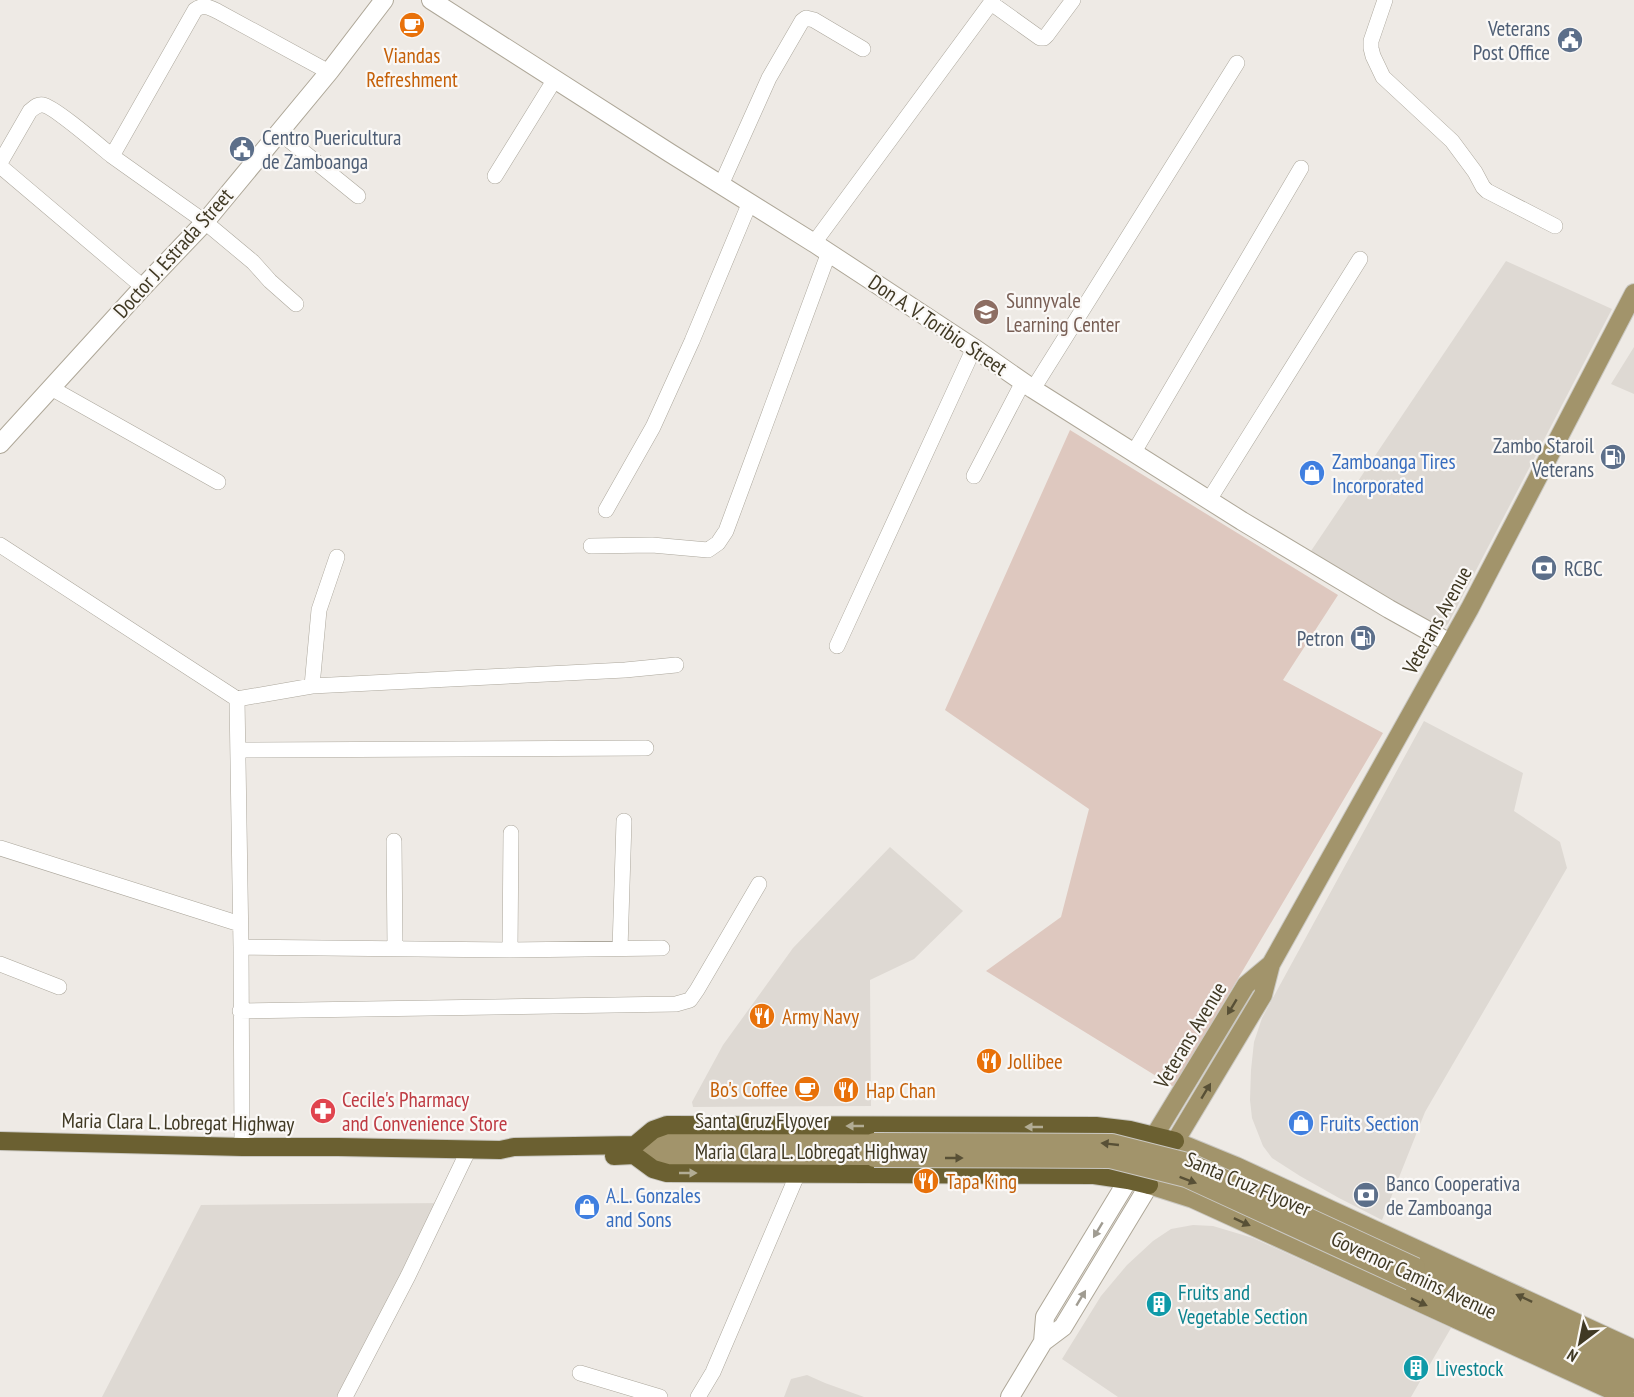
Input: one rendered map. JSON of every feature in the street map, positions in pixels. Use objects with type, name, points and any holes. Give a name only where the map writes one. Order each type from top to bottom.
[{"type":"highway","name":"Maria Clara L. Lobregat Highway","points":[[635,1150],[653,1130],[667,1125],[1114,1127],[1175,1141]]},
{"type":"highway","points":[[914,1126],[914,1174]]},
{"type":"highway","points":[[993,1127],[993,1174]]},
{"type":"highway","points":[[1071,1174],[1072,1127]]},
{"type":"highway","name":"Maria Clara L. Lobregat Highway","points":[[0,1141],[242,1147],[485,1150],[514,1147],[635,1150],[653,1169],[667,1173],[1071,1174],[1094,1175],[1149,1185]]},
{"type":"main road","name":"Veterans Avenue","points":[[1149,1185],[1263,995],[1271,964],[1450,644],[1634,293]]},
{"type":"main road","name":"Veterans Avenue","points":[[1128,1180],[1246,985],[1271,964]]},
{"type":"main road","name":"Governor Camins Avenue","points":[[1175,1141],[1236,1166],[1634,1349]]},
{"type":"main road","name":"Santa Cruz Flyover","points":[[635,1150],[667,1142],[874,1150],[1112,1143],[1191,1163],[1634,1383]]},
{"type":"main road","points":[[1216,1210],[1236,1166]]},
{"type":"main road","name":"Governor Camins Avenue","points":[[1149,1185],[1193,1199],[1626,1397]]},
{"type":"main road","points":[[1291,1244],[1311,1201]]},
{"type":"main road","points":[[1366,1278],[1385,1235]]},
{"type":"main road","name":"Santa Cruz Flyover","points":[[1413,1274],[1634,1366]]},
{"type":"street","name":"Doctor J. Estrada Street","points":[[0,444],[143,286],[205,222],[329,72],[384,0]]},
{"type":"street","name":"Don A. V. Toribio Street","points":[[430,0],[822,247],[1028,385],[1209,500],[1450,644]]},
{"type":"street","points":[[591,546],[652,545],[708,550],[718,543],[726,531],[822,247],[992,2],[1040,38],[1044,38],[1073,0]]},
{"type":"street","points":[[1385,0],[1371,41],[1371,48],[1383,77],[1452,141],[1483,187],[1555,226]]},
{"type":"street","points":[[112,156],[195,10],[200,7],[207,6],[217,10],[329,72]]},
{"type":"street","points":[[721,185],[769,78],[802,21],[807,18],[814,20],[863,50]]},
{"type":"street","points":[[974,476],[1028,385],[1237,63]]},
{"type":"street","points":[[495,176],[555,79]]},
{"type":"street","points":[[143,286],[0,165],[35,106],[42,105],[56,112],[112,156],[205,222],[253,262],[296,304]]},
{"type":"street","points":[[279,132],[358,196]]},
{"type":"street","points":[[1134,452],[1301,168]]},
{"type":"street","points":[[606,510],[653,427],[750,202]]},
{"type":"street","points":[[1209,500],[1360,259]]},
{"type":"street","points":[[837,646],[974,348]]},
{"type":"street","points":[[51,388],[218,482]]},
{"type":"street","points":[[0,545],[237,699],[312,686],[625,670],[676,665]]},
{"type":"street","points":[[312,686],[319,610],[337,557]]},
{"type":"street","points":[[237,699],[242,1147]]},
{"type":"street","points":[[239,750],[646,748]]},
{"type":"street","points":[[620,949],[624,821]]},
{"type":"street","points":[[510,950],[511,833]]},
{"type":"street","points":[[394,841],[395,948]]},
{"type":"street","points":[[0,848],[240,924]]},
{"type":"street","points":[[240,1011],[676,1004],[690,1000],[697,990],[759,884]]},
{"type":"street","points":[[241,947],[510,950],[662,948]]},
{"type":"street","points":[[0,964],[59,987]]},
{"type":"street","points":[[345,1397],[408,1276],[485,1150]]},
{"type":"street","points":[[698,1397],[713,1372],[798,1173]]},
{"type":"street","points":[[1043,1342],[1045,1317],[1128,1180]]},
{"type":"street","points":[[1010,1397],[1043,1342],[1063,1327],[1149,1185]]},
{"type":"street","points":[[580,1373],[660,1397]]},
{"type":"shaded area","points":[[1506,261],[1612,309],[1448,624],[1442,629],[1431,628],[1311,551]]},
{"type":"shaded area","points":[[1634,347],[1634,394],[1611,384]]},
{"type":"shaded area","points":[[1070,430],[1338,595],[1283,680],[1383,733],[1174,1087],[986,971],[1061,917],[1089,809],[945,710]]},
{"type":"shaded area","points":[[1424,721],[1523,773],[1514,811],[1560,842],[1567,868],[1425,1112],[1382,1220],[1339,1198],[1272,1158],[1263,1146],[1252,1118],[1251,1070],[1254,1042],[1262,1018]]},
{"type":"shaded area","points":[[890,847],[963,911],[914,959],[870,980],[871,1106],[693,1107],[692,1102],[723,1045],[793,948]]},
{"type":"shaded area","points":[[446,1203],[349,1397],[102,1397],[201,1205]]},
{"type":"shaded area","points":[[1193,1225],[1213,1226],[1253,1238],[1451,1328],[1411,1397],[1118,1397],[1062,1359],[1101,1296],[1127,1265],[1153,1241],[1171,1229]]},
{"type":"shaded area","points":[[807,1375],[864,1397],[784,1397],[791,1379]]},
{"type":"place","name":"Viandas Refreshment","points":[[412,25]]},
{"type":"place","name":"Veterans Post Office","points":[[1570,40]]},
{"type":"place","name":"Centro Puericultura de Zamboanga","points":[[242,149]]},
{"type":"place","name":"Sunnyvale Learning Center","points":[[986,312]]},
{"type":"place","name":"Zambo Staroil Veterans","points":[[1613,457]]},
{"type":"place","name":"Zamboanga Tires Incorporated","points":[[1312,473]]},
{"type":"place","name":"RCBC","points":[[1544,568]]},
{"type":"place","name":"Petron","points":[[1363,638]]},
{"type":"place","name":"Army Navy","points":[[762,1016]]},
{"type":"place","name":"Jollibee","points":[[989,1061]]},
{"type":"place","name":"Bo's Coffee","points":[[807,1089]]},
{"type":"place","name":"Hap Chan","points":[[846,1090]]},
{"type":"place","name":"Cecile's Pharmacy and Convenience Store","points":[[323,1111]]},
{"type":"place","name":"Fruits Section","points":[[1301,1123]]},
{"type":"place","name":"Tapa King","points":[[926,1181]]},
{"type":"place","name":"Banco Cooperativa de Zamboanga","points":[[1366,1195]]},
{"type":"place","name":"A.L. Gonzales and Sons","points":[[587,1207]]},
{"type":"place","name":"Fruits and Vegetable Section","points":[[1159,1304]]},
{"type":"place","name":"Livestock","points":[[1416,1368]]}]
